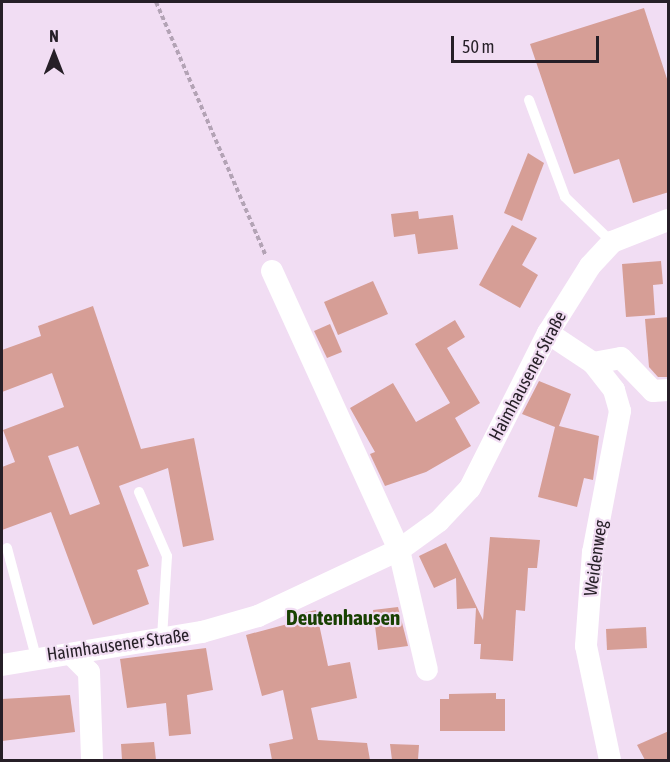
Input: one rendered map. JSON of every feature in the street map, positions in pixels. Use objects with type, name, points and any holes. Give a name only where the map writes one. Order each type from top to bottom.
[{"type":"street","name":"Haimhausener Straße","points":[[2,665],[36,657],[71,654],[162,638],[258,616],[399,550],[439,521],[470,488],[548,333],[590,266],[612,242],[669,220]]},
{"type":"street","points":[[272,271],[399,550],[427,670]]},
{"type":"street","name":"Weidenweg","points":[[548,333],[593,363],[614,390],[620,411],[593,552],[586,646],[610,760]]},
{"type":"street","points":[[593,363],[621,358],[653,391],[669,390]]},
{"type":"street","points":[[71,654],[89,672],[92,760]]},
{"type":"lane","points":[[529,100],[565,197],[612,242]]},
{"type":"lane","points":[[139,492],[167,556],[162,638]]},
{"type":"lane","points":[[7,548],[36,657]]},
{"type":"path","points":[[156,2],[272,271]]},
{"type":"building","points":[[644,8],[669,85],[669,192],[633,203],[619,159],[574,174],[530,44]]},
{"type":"building","points":[[528,153],[544,163],[522,221],[504,213]]},
{"type":"building","points":[[418,211],[419,219],[453,215],[458,249],[418,254],[415,234],[394,237],[391,214]]},
{"type":"building","points":[[512,225],[537,238],[522,265],[538,275],[520,308],[479,285]]},
{"type":"building","points":[[661,261],[663,284],[653,285],[655,315],[626,317],[622,264]]},
{"type":"building","points":[[373,281],[388,314],[338,335],[324,302]]},
{"type":"building","points":[[93,306],[141,449],[194,438],[214,540],[183,547],[168,468],[119,486],[149,566],[137,570],[149,604],[93,625],[51,512],[2,530],[2,467],[15,462],[3,430],[64,407],[52,373],[2,392],[2,350],[41,336],[38,326]],"holes":[[[78,446],[100,504],[70,515],[48,456]]]},
{"type":"building","points":[[669,317],[669,377],[658,377],[649,367],[645,319]]},
{"type":"building","points":[[455,320],[465,337],[447,348],[480,403],[455,418],[471,446],[426,472],[385,486],[370,454],[375,452],[350,408],[393,383],[416,422],[450,403],[415,344]]},
{"type":"building","points":[[330,324],[342,352],[327,358],[314,331]]},
{"type":"building","points":[[539,381],[571,394],[559,426],[599,436],[593,480],[584,478],[577,507],[538,497],[555,427],[522,414]]},
{"type":"building","points":[[490,537],[540,540],[537,568],[528,568],[525,611],[516,610],[513,661],[480,659],[481,644],[474,644],[476,608],[457,609],[456,578],[434,588],[419,556],[446,543],[483,620]]},
{"type":"building","points":[[398,607],[408,646],[378,650],[373,610]]},
{"type":"building","points":[[316,610],[328,666],[350,662],[357,698],[311,708],[318,740],[367,743],[370,760],[272,760],[269,744],[293,739],[283,690],[262,696],[246,635],[295,622],[293,615]]},
{"type":"building","points":[[646,627],[647,648],[607,650],[606,629]]},
{"type":"building","points":[[206,648],[213,690],[187,695],[191,734],[169,736],[166,703],[127,708],[120,659]]},
{"type":"building","points":[[496,693],[496,699],[505,699],[505,731],[440,731],[440,699],[449,699],[449,694]]},
{"type":"building","points":[[70,695],[75,732],[2,741],[2,699]]},
{"type":"building","points":[[669,731],[669,760],[645,760],[637,745]]},
{"type":"building","points":[[154,742],[156,760],[122,760],[121,744]]},
{"type":"building","points":[[390,744],[419,745],[418,760],[392,760]]},
{"type":"district","name":"Deutenhausen","points":[[343,617]]}]
